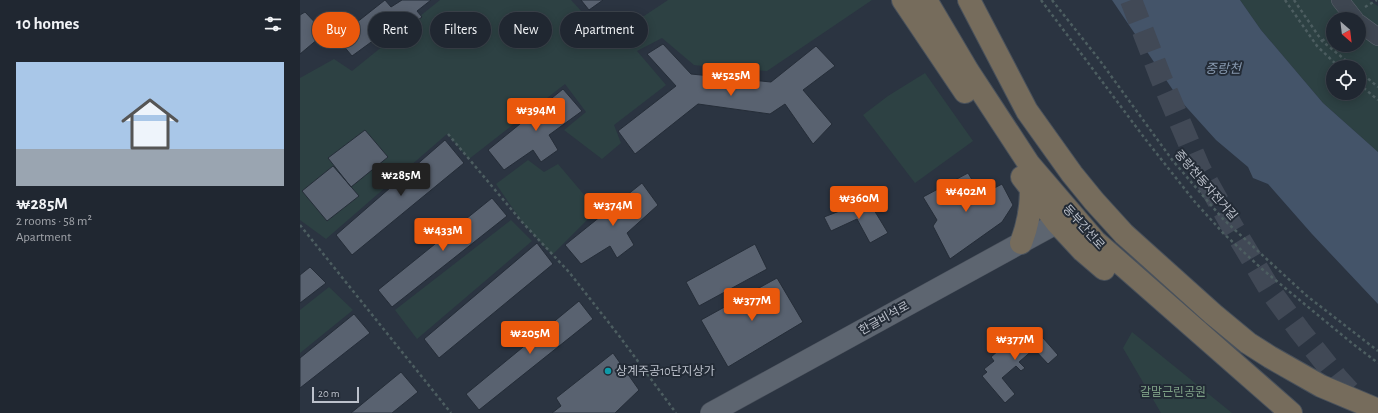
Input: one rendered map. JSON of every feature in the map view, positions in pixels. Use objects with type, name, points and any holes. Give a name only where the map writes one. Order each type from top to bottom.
[{"type":"highway","points":[[903,0],[1013,165],[1057,223],[1083,251],[1110,275],[1149,304],[1196,331]]},
{"type":"highway","name":"동부간선로","points":[[926,0],[968,70],[1029,164],[1094,241],[1288,411]]},
{"type":"highway","points":[[969,0],[1027,111],[1072,174],[1124,234],[1212,314],[1248,343],[1321,386],[1378,410]]},
{"type":"highway","points":[[1021,243],[1027,229],[1031,189]]},
{"type":"main road","name":"한글비석로","points":[[711,413],[1057,223]]},
{"type":"street","points":[[1340,0],[1349,12]]},
{"type":"street","points":[[1366,28],[1378,37]]},
{"type":"path","points":[[1041,0],[1150,146],[1191,197],[1224,234],[1268,274],[1378,363]]},
{"type":"path","name":"중랑천동자전거길","points":[[1052,0],[1098,58],[1173,161],[1223,219],[1307,296],[1378,352]]},
{"type":"path","points":[[1285,0],[1317,46],[1332,60]]},
{"type":"path","points":[[1294,0],[1322,41],[1345,60]]},
{"type":"path","points":[[1322,41],[1326,38]]},
{"type":"path","points":[[1366,77],[1378,87]]},
{"type":"path","points":[[1366,90],[1378,100]]},
{"type":"path","points":[[448,134],[522,222],[569,272],[620,337],[676,413]]},
{"type":"path","points":[[300,225],[451,413]]},
{"type":"green space","points":[[440,0],[571,0],[582,12],[560,12],[560,48],[643,48],[637,51],[666,85],[614,125],[621,143],[602,159],[564,130],[586,112],[565,84],[469,159],[447,134],[326,239],[300,220],[300,78],[334,59],[352,71],[381,48],[422,48],[422,15]]},
{"type":"green space","points":[[668,0],[872,0],[767,71],[694,65],[662,38],[648,45],[648,13]]},
{"type":"green space","points":[[1240,0],[1369,0],[1378,6],[1378,152],[1323,103],[1261,30]]},
{"type":"green space","points":[[925,73],[973,141],[915,183],[863,115],[888,96]]},
{"type":"green space","points":[[528,160],[544,172],[558,164],[597,210],[552,255],[522,222],[496,184]]},
{"type":"green space","points":[[511,220],[532,241],[417,339],[395,310]]},
{"type":"green space","points":[[329,287],[353,310],[300,353],[300,310]]},
{"type":"green space","name":"갈말근린공원","points":[[1132,332],[1232,413],[1161,413],[1123,348]]},
{"type":"water","name":"중랑천","points":[[1112,0],[1240,0],[1261,30],[1323,103],[1378,152],[1378,304],[1312,234],[1268,184],[1253,178],[1248,167],[1216,140],[1179,99]]},
{"type":"building","points":[[385,0],[391,7],[402,0],[431,0],[417,11],[418,12],[370,12]]},
{"type":"building","points":[[581,0],[603,0],[589,10]]},
{"type":"building","points":[[305,12],[312,19],[312,44],[300,54],[300,15]]},
{"type":"building","points":[[368,13],[368,44],[352,56],[345,48],[360,48],[360,20]]},
{"type":"building","points":[[663,44],[691,74],[771,82],[816,46],[835,66],[803,90],[832,124],[813,144],[785,104],[770,114],[698,104],[635,154],[618,131],[676,86],[647,54]]},
{"type":"building","points":[[563,89],[582,111],[549,135],[558,150],[541,162],[533,150],[504,170],[488,150]]},
{"type":"building","points":[[365,130],[388,157],[351,187],[328,158]]},
{"type":"building","points":[[445,140],[464,163],[352,255],[336,235]]},
{"type":"building","points":[[333,166],[359,196],[327,221],[302,191]]},
{"type":"building","points":[[968,173],[981,195],[1002,184],[1013,205],[1002,222],[950,259],[933,226],[937,220],[923,197]]},
{"type":"building","points":[[642,183],[658,205],[627,233],[634,245],[617,258],[610,246],[581,264],[565,245]]},
{"type":"building","points":[[492,198],[507,216],[392,307],[378,290]]},
{"type":"building","points":[[868,200],[888,233],[870,243],[857,219],[831,231],[824,217]]},
{"type":"building","points":[[537,243],[553,264],[439,358],[424,339]]},
{"type":"building","points":[[755,244],[767,269],[699,306],[686,282]]},
{"type":"building","points":[[310,267],[326,283],[300,303],[300,275]]},
{"type":"building","points":[[777,278],[803,322],[728,367],[701,320]]},
{"type":"building","points":[[579,301],[593,319],[479,410],[466,394]]},
{"type":"building","points":[[354,314],[370,333],[300,388],[300,358]]},
{"type":"building","points":[[1029,330],[1032,334],[1036,330],[1058,355],[1048,364],[1034,349],[1019,362],[1025,368],[1021,371],[1016,366],[1002,378],[1015,394],[1005,403],[982,376],[987,372],[984,369],[994,361],[991,357],[1015,336],[1019,339]]},
{"type":"building","name":"상계주공10단지상가","points":[[613,353],[639,390],[615,413],[552,413],[561,406],[556,398]]},
{"type":"building","points":[[401,372],[418,392],[392,413],[351,413]]},
{"type":"tunnel","points":[[1131,0],[1161,78],[1200,169],[1232,226],[1272,293],[1338,379],[1362,405]]},
{"type":"place","name":"상계주공10단지상가","points":[[608,371]]}]
